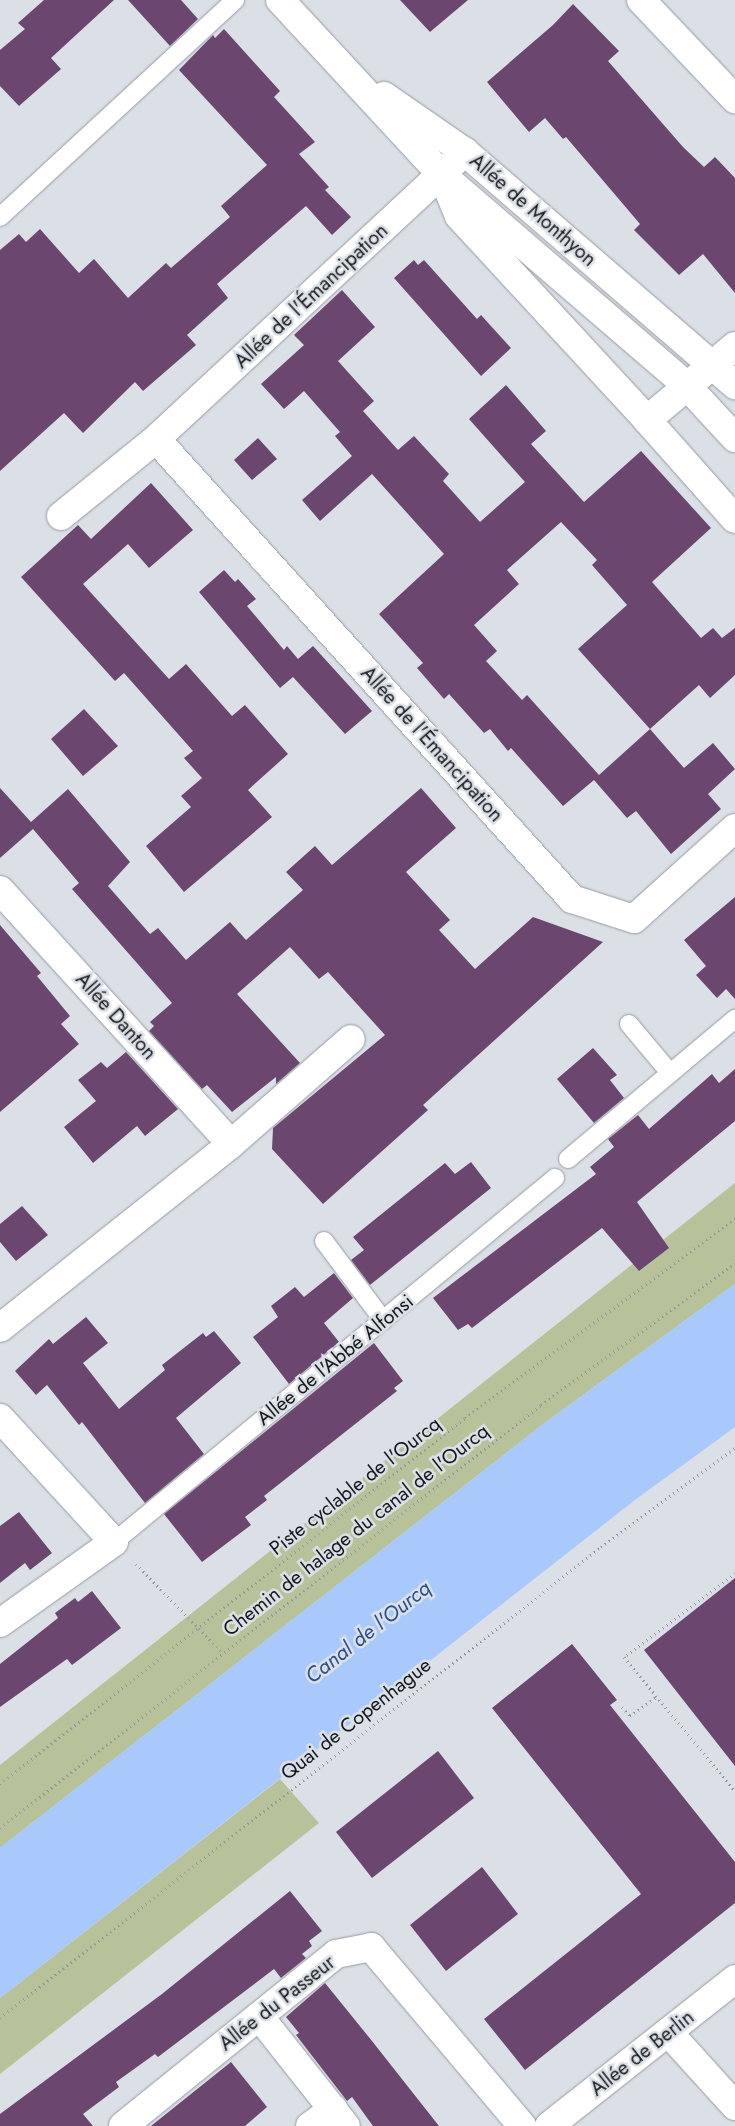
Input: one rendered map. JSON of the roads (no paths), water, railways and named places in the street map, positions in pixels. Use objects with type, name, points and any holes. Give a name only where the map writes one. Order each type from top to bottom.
[{"type":"street","name":"Allée de Monthyon","points":[[280,0],[442,174],[687,386],[735,438]]},
{"type":"street","points":[[641,0],[735,99]]},
{"type":"street","name":"Allée de Monthyon","points":[[343,68],[466,152],[714,364],[735,385]]},
{"type":"street","name":"Allée de l'Émancipation","points":[[61,516],[156,439],[466,152]]},
{"type":"street","points":[[442,174],[459,216],[647,420],[735,519]]},
{"type":"street","points":[[647,420],[735,346]]},
{"type":"street","name":"Allée de l'Émancipation","points":[[156,439],[572,899],[634,919],[735,828]]},
{"type":"street","name":"Allée Danton","points":[[0,890],[231,1144]]},
{"type":"street","points":[[0,1328],[231,1144],[351,1039]]},
{"type":"street","points":[[0,1418],[114,1542],[0,1623]]},
{"type":"street","name":"Allée du Passeur","points":[[123,2126],[336,1954],[371,1947],[522,2126]]},
{"type":"street","name":"Allée de Berlin","points":[[549,2126],[735,1979]]},
{"type":"street","points":[[260,2016],[339,2117],[310,2126]]},
{"type":"street","points":[[668,2032],[735,2106]]},
{"type":"lane","points":[[0,217],[235,0]]},
{"type":"lane","points":[[568,1158],[735,1019]]},
{"type":"lane","points":[[629,1024],[670,1073]]},
{"type":"lane","name":"Allée de l'Abbé Alfonsi","points":[[114,1542],[555,1178]]},
{"type":"lane","points":[[324,1241],[383,1320]]},
{"type":"water","name":"Canal de l'Ourcq","points":[[735,1284],[735,1427],[635,1500],[0,1998],[0,1848],[542,1425]]}]
